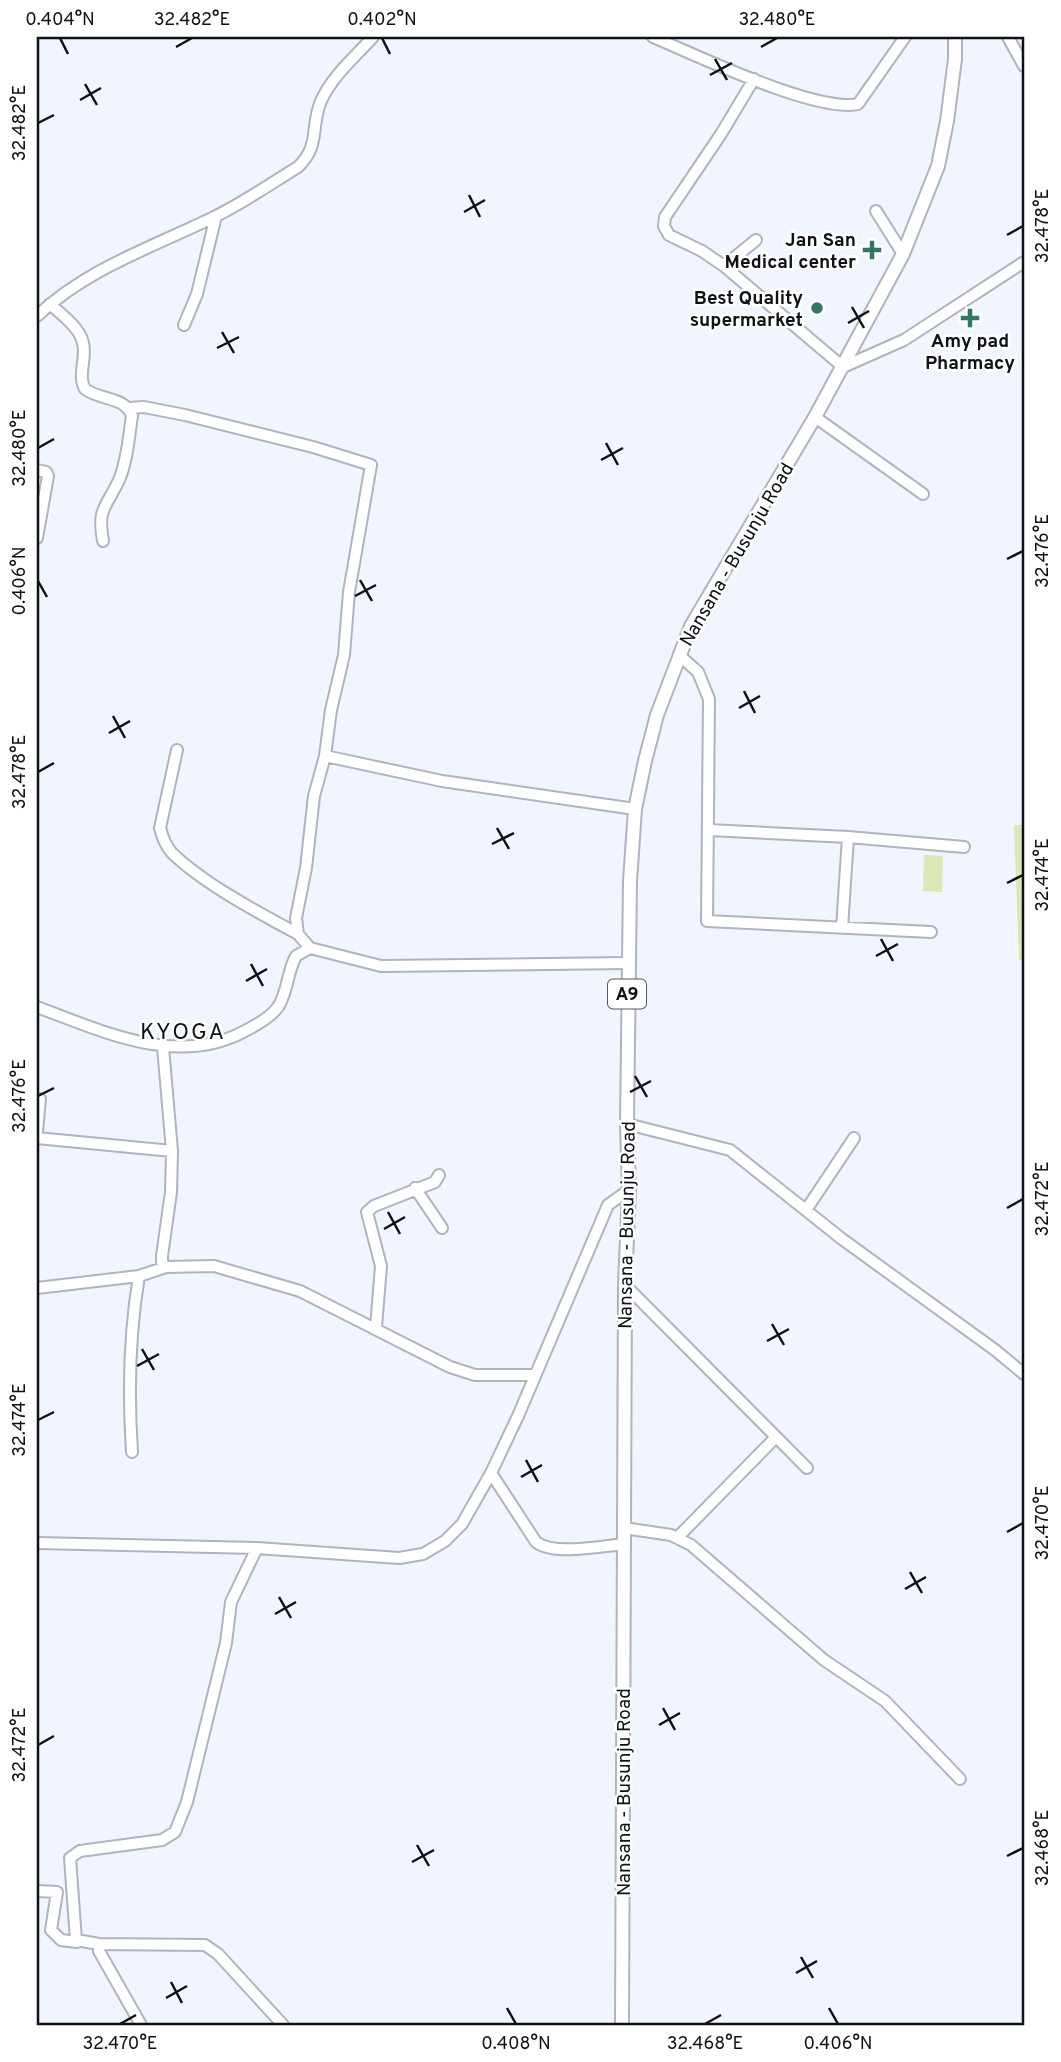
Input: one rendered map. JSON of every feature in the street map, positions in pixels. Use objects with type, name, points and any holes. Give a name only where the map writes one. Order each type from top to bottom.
[{"type":"main road","name":"Nansana - Busunju Road","points":[[622,2025],[625,1285],[629,1190],[627,963],[635,809],[657,715],[691,626],[815,417],[903,254],[938,166],[955,59],[954,37]]},
{"type":"street","points":[[38,314],[102,269],[216,216],[298,167],[307,158],[313,145],[320,103],[339,74],[373,37]]},
{"type":"street","points":[[653,37],[754,79],[822,103],[845,107],[858,104],[905,37]]},
{"type":"street","points":[[1008,37],[1024,66]]},
{"type":"street","points":[[754,79],[665,217],[664,226],[669,235],[702,251],[724,266],[843,367],[904,340],[1024,262]]},
{"type":"street","points":[[876,211],[903,254]]},
{"type":"street","points":[[184,325],[197,294],[216,216]]},
{"type":"street","points":[[724,266],[756,240]]},
{"type":"street","points":[[50,303],[82,339],[84,351],[81,377],[85,389],[101,398],[119,401],[129,408],[132,416],[120,479],[102,510],[100,522],[103,541]]},
{"type":"street","points":[[129,408],[144,407],[185,415],[366,461],[371,465],[349,592],[344,654],[331,710],[325,756],[314,796],[306,869],[296,918],[298,934]]},
{"type":"street","points":[[815,417],[923,494]]},
{"type":"street","points":[[37,470],[48,475],[37,538]]},
{"type":"street","points":[[679,655],[698,672],[709,699],[707,921],[931,932]]},
{"type":"street","points":[[177,750],[160,828],[163,841],[192,869],[244,904],[298,934],[310,948],[381,966],[627,963]]},
{"type":"street","points":[[325,756],[442,781],[635,809]]},
{"type":"street","points":[[709,830],[848,837],[964,848]]},
{"type":"street","points":[[842,928],[848,837]]},
{"type":"street","points":[[37,1009],[131,1040],[163,1047],[212,1043],[238,1035],[260,1023],[278,1007],[296,956],[310,948]]},
{"type":"street","points":[[163,1047],[172,1151],[171,1192],[162,1256],[166,1267]]},
{"type":"street","points":[[37,1131],[40,1099]]},
{"type":"street","points":[[627,1124],[730,1150],[852,1247],[1024,1374]]},
{"type":"street","points":[[37,1138],[172,1151]]},
{"type":"street","points":[[806,1210],[854,1138]]},
{"type":"street","points":[[376,1328],[381,1266],[367,1212],[374,1206],[435,1182],[439,1175]]},
{"type":"street","points":[[415,1188],[442,1228]]},
{"type":"street","points":[[37,1543],[257,1548],[399,1558],[423,1554],[445,1541],[462,1524],[491,1474],[608,1205],[629,1190]]},
{"type":"street","points":[[37,1288],[139,1276],[166,1267],[214,1266],[300,1291],[450,1367],[475,1375],[535,1375]]},
{"type":"street","points":[[132,1452],[129,1352],[139,1276]]},
{"type":"street","points":[[625,1285],[807,1468]]},
{"type":"street","points":[[677,1538],[776,1437]]},
{"type":"street","points":[[491,1474],[536,1542],[543,1547],[566,1549],[624,1544]]},
{"type":"street","points":[[624,1528],[671,1535],[691,1545],[824,1660],[885,1701],[960,1779]]},
{"type":"street","points":[[77,1942],[70,1858],[80,1851],[162,1840],[175,1832],[187,1802],[226,1643],[231,1602],[257,1548]]},
{"type":"street","points":[[37,1891],[57,1892],[51,1930],[61,1940],[99,1944],[205,1945],[218,1954],[284,2025]]},
{"type":"street","points":[[99,1944],[99,1951],[141,2025]]},
{"type":"green space","points":[[1014,825],[1024,825],[1024,960],[1019,960]]},
{"type":"green space","points":[[924,855],[943,856],[942,892],[923,891]]},
{"type":"place","name":"Jan San Medical center","points":[[872,250]]},
{"type":"place","name":"Best Quality supermarket","points":[[817,308]]},
{"type":"place","name":"Amy pad Pharmacy","points":[[970,318]]},
{"type":"district","name":"KYOGA","points":[[183,1031]]}]
